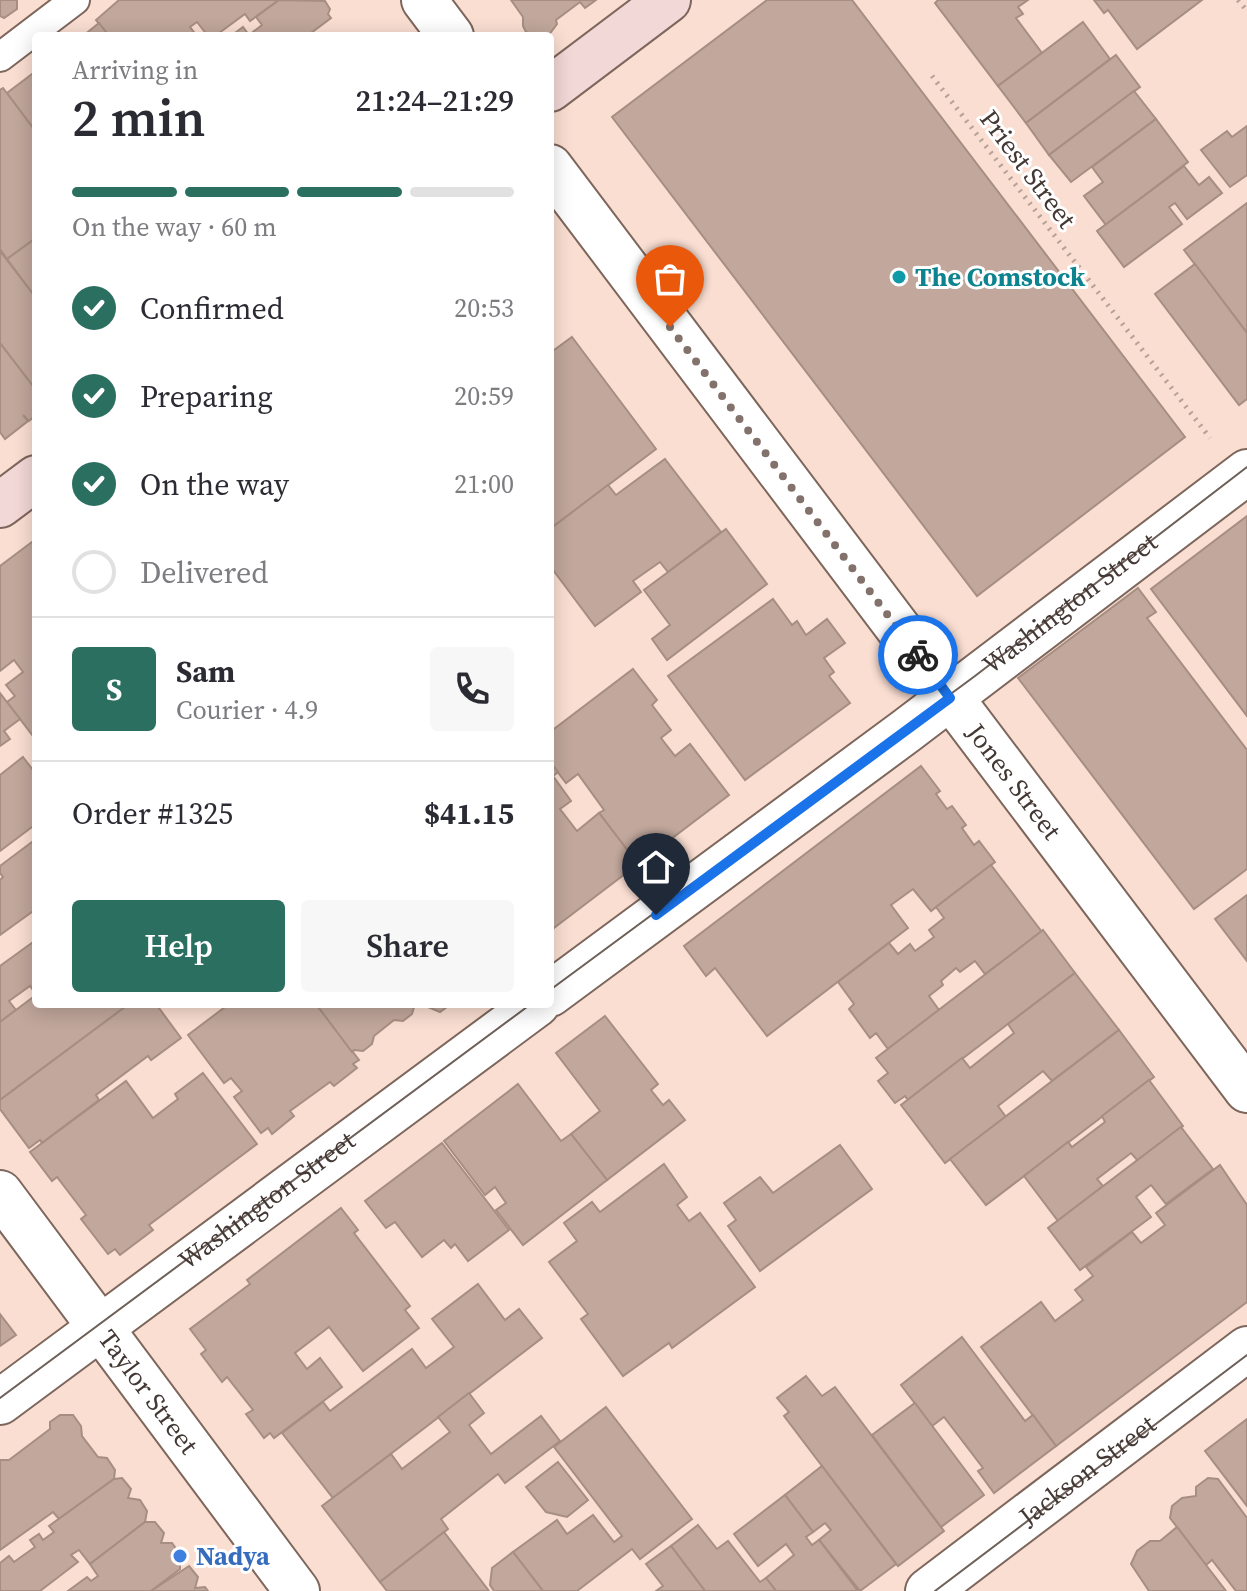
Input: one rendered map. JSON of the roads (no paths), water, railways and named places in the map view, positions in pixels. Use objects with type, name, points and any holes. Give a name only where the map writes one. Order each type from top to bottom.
[{"type":"street","points":[[424,0],[448,32]]},
{"type":"street","points":[[554,86],[668,0]]},
{"type":"street","name":"Jones Street","points":[[554,172],[1247,1090]]},
{"type":"street","name":"Washington Street","points":[[554,991],[950,698],[1247,472]]},
{"type":"street","points":[[0,505],[32,481]]},
{"type":"street","name":"Washington Street","points":[[0,1402],[532,1008]]},
{"type":"street","name":"Taylor Street","points":[[0,1193],[297,1591]]},
{"type":"street","name":"Jackson Street","points":[[928,1591],[1247,1349]]},
{"type":"lane","points":[[33,32],[75,0]]},
{"type":"lane","points":[[0,57],[32,33]]},
{"type":"tram line","points":[[554,987],[975,676],[1247,467]]},
{"type":"tram line","points":[[0,1398],[526,1008]]},
{"type":"tram line","points":[[935,1591],[1247,1355]]},
{"type":"place","name":"The Comstock","points":[[899,277]]},
{"type":"place","name":"Nadya","points":[[180,1556]]}]
